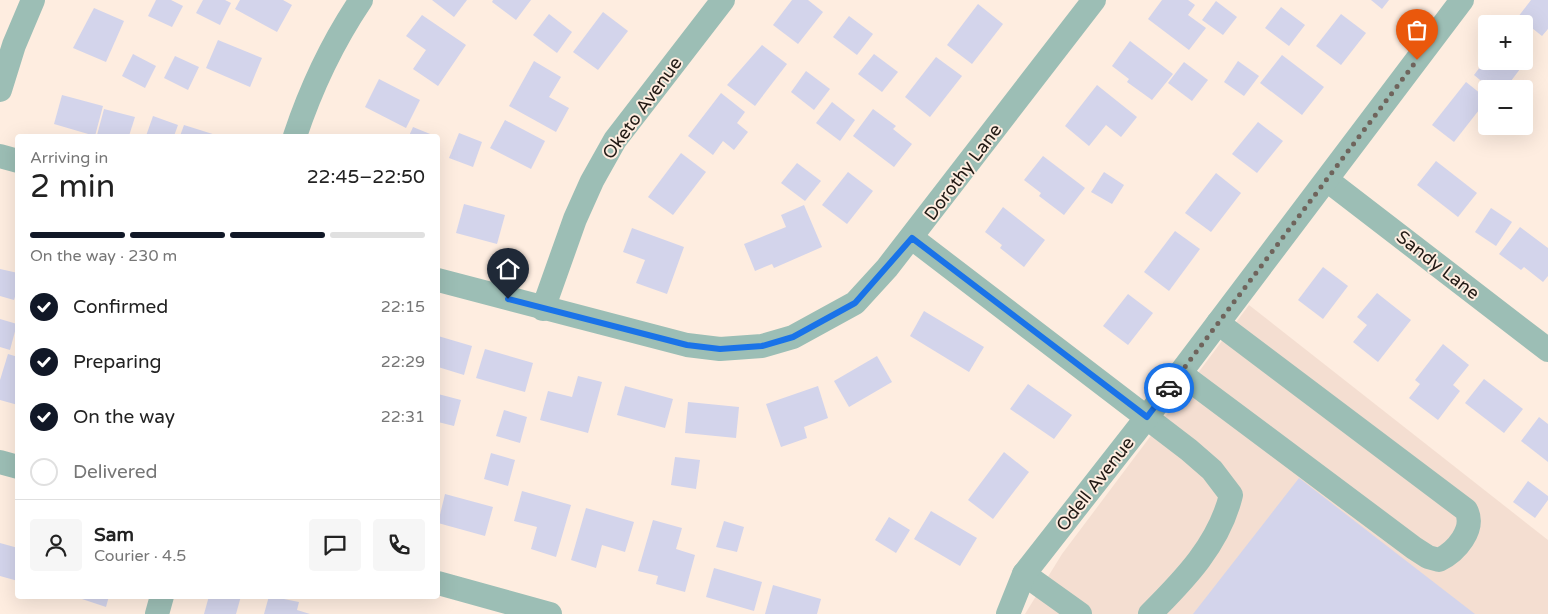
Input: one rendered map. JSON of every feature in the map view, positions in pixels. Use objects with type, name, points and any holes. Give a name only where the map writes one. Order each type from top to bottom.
[{"type":"street","points":[[0,90],[14,45],[33,0]]},
{"type":"street","points":[[295,134],[317,76],[344,25],[361,0]]},
{"type":"street","name":"Oketo Avenue","points":[[543,309],[575,218],[592,181],[615,140],[723,0]]},
{"type":"street","name":"Dorothy Lane","points":[[440,281],[543,309],[687,345],[720,349],[762,346],[793,337],[855,303],[912,238],[1094,0]]},
{"type":"street","name":"Odell Avenue","points":[[1008,614],[1024,574],[1180,374],[1462,0]]},
{"type":"street","points":[[0,156],[15,160]]},
{"type":"street","name":"Sandy Lane","points":[[1327,180],[1548,350]]},
{"type":"street","points":[[912,238],[1147,417],[1212,470],[1231,495],[1226,514],[1216,537],[1186,579],[1150,614]]},
{"type":"street","points":[[1180,374],[1414,548],[1428,557],[1439,560],[1450,555],[1469,529],[1470,518],[1466,510],[1218,323]]},
{"type":"street","points":[[0,462],[15,466]]},
{"type":"street","points":[[1024,574],[1074,612]]},
{"type":"street","points":[[440,584],[550,614]]},
{"type":"street","points":[[157,614],[161,599]]},
{"type":"shaded area","points":[[1249,305],[1548,540],[1548,614],[1025,614],[1062,554]]},
{"type":"building","points":[[156,0],[171,0],[183,6],[172,27],[148,16]]},
{"type":"building","points":[[203,0],[225,0],[231,3],[220,25],[196,13]]},
{"type":"building","points":[[240,0],[283,0],[292,5],[277,32],[235,9]]},
{"type":"building","points":[[432,0],[467,0],[454,17]]},
{"type":"building","points":[[493,0],[531,0],[516,20],[492,2]]},
{"type":"building","points":[[792,0],[808,0],[823,12],[798,44],[773,25]]},
{"type":"building","points":[[1162,0],[1188,0],[1195,5],[1188,15],[1206,28],[1189,50],[1148,19]]},
{"type":"building","points":[[1371,0],[1389,0],[1382,9]]},
{"type":"building","points":[[1531,0],[1548,0],[1548,29],[1542,36],[1533,29],[1533,15],[1520,15]]},
{"type":"building","points":[[1216,1],[1237,17],[1223,35],[1202,20]]},
{"type":"building","points":[[978,4],[1003,24],[972,64],[947,45]]},
{"type":"building","points":[[1281,7],[1305,25],[1289,46],[1265,28]]},
{"type":"building","points":[[94,8],[124,21],[106,62],[73,48]]},
{"type":"building","points":[[603,12],[628,31],[598,70],[573,52]]},
{"type":"building","points":[[549,14],[572,32],[557,53],[533,35]]},
{"type":"building","points":[[1341,14],[1366,33],[1341,65],[1316,46]]},
{"type":"building","points":[[422,15],[466,45],[438,86],[413,69],[426,50],[406,36]]},
{"type":"building","points":[[849,16],[873,34],[857,55],[833,37]]},
{"type":"building","points":[[218,40],[262,58],[250,87],[206,68]]},
{"type":"building","points":[[1130,41],[1173,74],[1152,100],[1127,82],[1129,79],[1112,66]]},
{"type":"building","points":[[762,45],[787,64],[755,106],[727,85]]},
{"type":"building","points":[[133,54],[156,66],[145,88],[122,76]]},
{"type":"building","points":[[874,54],[898,72],[882,92],[858,74]]},
{"type":"building","points":[[1282,55],[1324,87],[1302,115],[1260,83]]},
{"type":"building","points":[[175,56],[199,67],[188,90],[164,78]]},
{"type":"building","points":[[936,57],[962,76],[930,117],[905,97]]},
{"type":"building","points":[[534,61],[561,77],[549,97],[569,108],[556,132],[509,106]]},
{"type":"building","points":[[1238,61],[1259,76],[1244,96],[1224,82]]},
{"type":"building","points":[[1184,62],[1208,80],[1192,101],[1168,83]]},
{"type":"building","points":[[1478,70],[1519,70],[1512,80],[1480,80],[1474,75]]},
{"type":"building","points":[[806,71],[830,89],[814,110],[791,92]]},
{"type":"building","points":[[379,79],[420,100],[406,128],[365,107]]},
{"type":"building","points":[[1466,82],[1478,92],[1478,111],[1454,142],[1432,125]]},
{"type":"building","points":[[1097,85],[1137,117],[1121,137],[1106,125],[1089,146],[1065,126]]},
{"type":"building","points":[[721,93],[745,112],[737,123],[748,132],[734,150],[723,141],[713,155],[688,136]]},
{"type":"building","points":[[62,95],[103,106],[96,134],[88,134],[54,124]]},
{"type":"building","points":[[832,102],[855,120],[840,141],[816,123]]},
{"type":"building","points":[[104,109],[135,117],[130,134],[97,134]]},
{"type":"building","points":[[873,109],[896,126],[893,129],[912,144],[894,167],[853,136]]},
{"type":"building","points":[[153,116],[178,125],[175,134],[147,134]]},
{"type":"building","points":[[505,120],[545,141],[531,169],[490,148]]},
{"type":"building","points":[[1258,122],[1283,141],[1257,173],[1232,154]]},
{"type":"building","points":[[184,125],[213,134],[181,134]]},
{"type":"building","points":[[413,127],[430,134],[410,134]]},
{"type":"building","points":[[459,133],[482,142],[473,167],[449,158]]},
{"type":"building","points":[[681,153],[706,172],[673,215],[648,197]]},
{"type":"building","points":[[1043,156],[1085,188],[1064,215],[1039,196],[1041,193],[1024,180]]},
{"type":"building","points":[[1436,161],[1477,193],[1458,217],[1417,185]]},
{"type":"building","points":[[797,163],[821,181],[805,201],[781,183]]},
{"type":"building","points":[[848,172],[873,191],[847,224],[822,205]]},
{"type":"building","points":[[1104,172],[1124,185],[1112,204],[1091,192]]},
{"type":"building","points":[[1216,173],[1241,193],[1211,232],[1185,213]]},
{"type":"building","points":[[464,204],[505,215],[497,244],[456,233]]},
{"type":"building","points":[[804,205],[822,247],[774,268],[772,264],[755,271],[744,244],[786,227],[781,215]]},
{"type":"building","points":[[1003,207],[1045,240],[1024,267],[1000,248],[1002,245],[985,232]]},
{"type":"building","points":[[1491,208],[1512,222],[1496,246],[1475,232]]},
{"type":"building","points":[[1520,227],[1548,248],[1548,276],[1543,282],[1524,267],[1521,270],[1499,254]]},
{"type":"building","points":[[632,228],[684,247],[667,294],[636,283],[645,260],[623,252]]},
{"type":"building","points":[[1175,231],[1200,249],[1169,291],[1144,272]]},
{"type":"building","points":[[1323,267],[1348,286],[1323,319],[1298,300]]},
{"type":"building","points":[[0,269],[15,272],[14,300],[0,296]]},
{"type":"building","points":[[1377,293],[1411,320],[1378,362],[1353,342],[1367,325],[1357,317]]},
{"type":"building","points":[[1128,294],[1153,313],[1128,345],[1103,326]]},
{"type":"building","points":[[924,311],[984,347],[969,372],[910,336]]},
{"type":"building","points":[[0,319],[15,323],[15,331],[10,350],[0,347]]},
{"type":"building","points":[[440,337],[472,346],[464,375],[440,368]]},
{"type":"building","points":[[1443,344],[1469,365],[1453,385],[1460,391],[1438,420],[1409,398],[1420,384],[1415,380]]},
{"type":"building","points":[[485,349],[533,363],[525,392],[476,378]]},
{"type":"building","points":[[8,354],[15,356],[15,404],[0,400],[0,380]]},
{"type":"building","points":[[877,356],[892,382],[849,407],[834,381]]},
{"type":"building","points":[[578,376],[602,382],[588,433],[540,420],[548,391],[572,397]]},
{"type":"building","points":[[1484,379],[1523,409],[1504,433],[1465,403]]},
{"type":"building","points":[[1028,384],[1072,415],[1054,439],[1010,409]]},
{"type":"building","points":[[625,386],[673,399],[665,428],[617,415]]},
{"type":"building","points":[[818,386],[828,418],[804,427],[807,438],[781,447],[766,404]]},
{"type":"building","points":[[440,395],[461,400],[454,426],[440,422]]},
{"type":"building","points":[[688,402],[739,407],[736,438],[685,433]]},
{"type":"building","points":[[504,410],[527,417],[520,443],[496,436]]},
{"type":"building","points":[[1539,417],[1548,424],[1548,462],[1521,441]]},
{"type":"building","points":[[1004,452],[1029,472],[993,519],[968,500]]},
{"type":"building","points":[[491,453],[515,460],[508,486],[484,479]]},
{"type":"building","points":[[675,457],[700,460],[696,489],[671,485]]},
{"type":"building","points":[[1299,478],[1475,614],[1193,614]]},
{"type":"building","points":[[1528,481],[1548,496],[1548,500],[1535,518],[1513,502]]},
{"type":"building","points":[[522,491],[571,505],[556,557],[531,549],[537,527],[514,521]]},
{"type":"building","points":[[445,494],[493,507],[485,536],[440,524]]},
{"type":"building","points":[[586,508],[634,522],[625,552],[602,545],[596,568],[571,560]]},
{"type":"building","points":[[931,511],[977,538],[960,566],[914,539]]},
{"type":"building","points":[[889,517],[910,530],[896,553],[875,540]]},
{"type":"building","points":[[653,520],[682,528],[676,549],[695,555],[685,592],[656,584],[658,576],[638,571]]},
{"type":"building","points":[[724,521],[744,527],[737,552],[716,547]]},
{"type":"building","points":[[0,543],[15,547],[15,580],[0,576]]},
{"type":"building","points":[[714,568],[762,582],[754,611],[706,597]]},
{"type":"building","points":[[773,585],[821,599],[817,614],[765,614]]},
{"type":"building","points":[[82,599],[108,599],[106,607]]},
{"type":"building","points":[[208,599],[240,599],[236,614],[204,614]]},
{"type":"building","points":[[268,599],[284,599],[299,602],[297,610],[310,614],[264,614]]},
{"type":"way so far","points":[[1169,388],[1417,60]]},
{"type":"route","points":[[508,299],[687,345],[720,349],[762,346],[793,337],[855,303],[912,238],[1147,417],[1169,388]]}]
